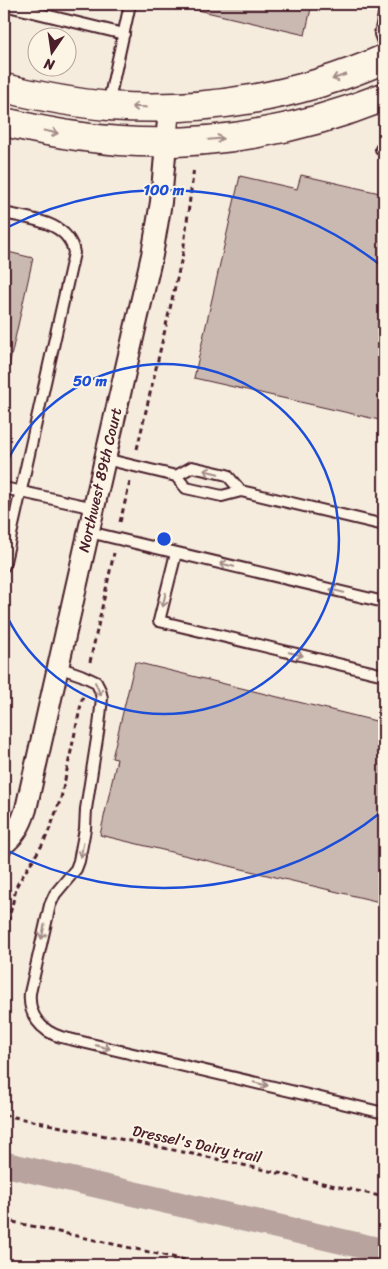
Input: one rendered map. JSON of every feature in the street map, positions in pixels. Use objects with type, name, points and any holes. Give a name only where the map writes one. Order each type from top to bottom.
[{"type":"street","points":[[4,88],[64,100],[108,106],[169,108],[213,105],[271,96],[332,80],[384,60]]},
{"type":"street","points":[[4,122],[59,134],[120,141],[167,142],[228,138],[271,131],[333,115],[384,97]]},
{"type":"street","name":"Northwest 89th Court","points":[[4,844],[15,833],[26,809],[104,459],[152,255],[161,202],[169,108]]},
{"type":"lane","points":[[108,106],[130,4]]},
{"type":"lane","points":[[4,5],[124,34]]},
{"type":"lane","points":[[384,15],[380,34],[384,45]]},
{"type":"lane","points":[[4,213],[58,228],[70,241],[74,253],[4,566]]},
{"type":"lane","points":[[104,459],[176,476],[186,488],[222,496],[241,491],[384,525]]},
{"type":"lane","points":[[176,476],[192,467],[226,475],[241,491]]},
{"type":"lane","points":[[4,488],[94,508]]},
{"type":"lane","points":[[88,532],[384,602]]},
{"type":"lane","points":[[176,553],[159,621],[384,675]]},
{"type":"lane","points":[[58,667],[96,682],[102,698],[79,861],[76,868],[55,894],[50,906],[30,993],[30,1008],[37,1022],[44,1029],[61,1038],[384,1113]]},
{"type":"path","points":[[144,419],[183,252],[194,168],[198,162]]},
{"type":"path","points":[[120,523],[126,501]]},
{"type":"path","points":[[90,662],[114,553]]},
{"type":"path","points":[[4,939],[17,885],[44,842],[52,823],[64,783],[83,695]]},
{"type":"path","name":"Dressel's Dairy trail","points":[[4,1115],[212,1158],[384,1198]]},
{"type":"path","points":[[4,1220],[208,1265]]},
{"type":"building","points":[[172,4],[312,4],[305,35]]},
{"type":"building","points":[[301,175],[384,194],[384,421],[194,378],[240,176],[297,189]]},
{"type":"building","points":[[4,251],[33,258],[4,388]]},
{"type":"building","points":[[135,662],[384,723],[384,903],[100,835],[117,759],[112,758]]},
{"type":"waterway","points":[[4,1164],[384,1251]]}]
